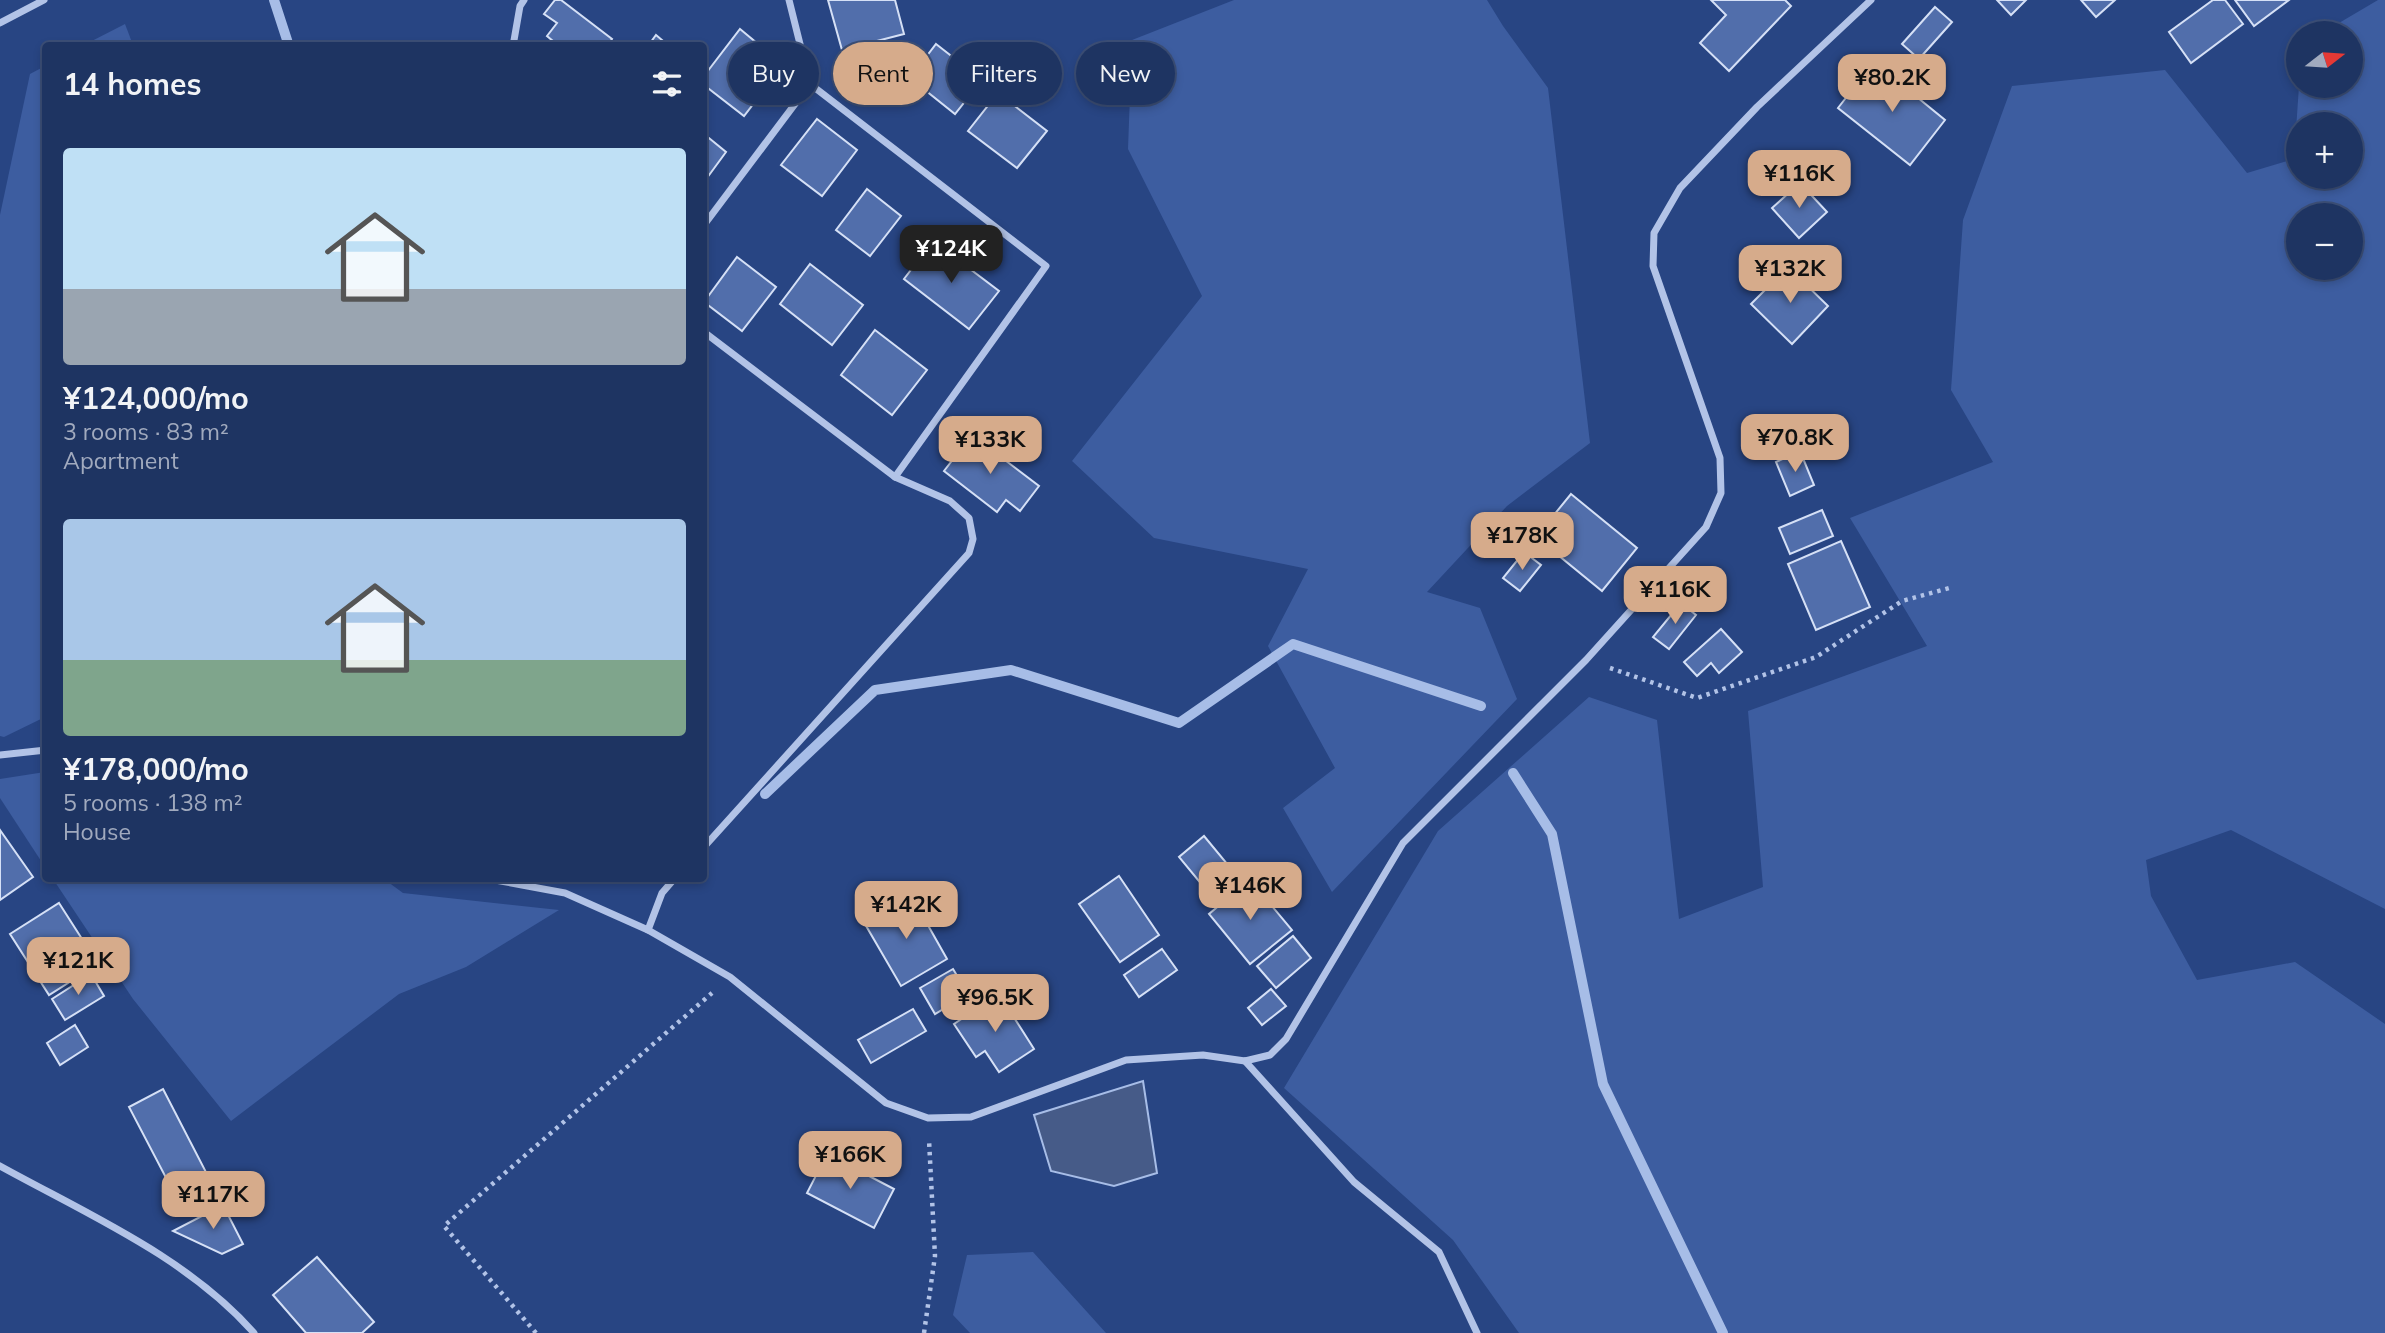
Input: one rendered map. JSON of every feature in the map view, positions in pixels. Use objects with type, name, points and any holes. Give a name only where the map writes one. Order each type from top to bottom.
[{"type":"street","points":[[0,23],[44,0]]},
{"type":"street","points":[[514,42],[520,6],[524,0]]},
{"type":"street","points":[[789,0],[800,42]]},
{"type":"street","points":[[506,882],[565,893],[648,930],[730,977],[886,1103],[928,1118],[971,1117],[1126,1060],[1203,1055],[1245,1061],[1270,1055],[1286,1039],[1403,843],[1586,660],[1706,527],[1721,493],[1720,458],[1653,266],[1654,233],[1680,188],[1757,107],[1871,0]]},
{"type":"street","points":[[819,91],[1046,266],[895,477]]},
{"type":"street","points":[[707,221],[794,105]]},
{"type":"street","points":[[707,334],[895,477],[950,501],[969,518],[973,539],[969,554],[707,844]]},
{"type":"street","points":[[0,755],[42,750]]},
{"type":"street","points":[[648,930],[662,893],[672,882]]},
{"type":"street","points":[[1245,1061],[1354,1182],[1438,1252],[1477,1333]]},
{"type":"street","points":[[0,1166],[151,1249],[231,1307],[254,1333]]},
{"type":"path","points":[[1586,660],[1697,698],[1816,657],[1902,601],[1953,587]]},
{"type":"path","points":[[536,1333],[444,1226],[730,977]]},
{"type":"path","points":[[924,1333],[935,1256],[928,1118]]},
{"type":"shaded area","points":[[1234,0],[1487,0],[1548,88],[1590,443],[1507,506],[1427,592],[1480,608],[1517,699],[1332,892],[1283,808],[1335,768],[1268,646],[1308,569],[1154,538],[1072,461],[1202,296],[1128,149],[1130,105],[1175,105],[1175,42],[1132,40]]},
{"type":"shaded area","points":[[2378,0],[2385,0],[2385,909],[2231,830],[2146,860],[2151,896],[2197,980],[2295,962],[2385,1024],[2385,1333],[1519,1333],[1453,1240],[1284,1088],[1438,831],[1589,697],[1657,720],[1679,919],[1763,887],[1748,711],[1927,646],[1850,518],[1993,462],[1951,390],[1963,220],[2012,86],[2165,70],[2247,173],[2286,161],[2286,189],[2363,189],[2363,112],[2297,112],[2298,98],[2363,98],[2363,21],[2342,21]]},
{"type":"shaded area","points":[[125,24],[132,42],[90,42]]},
{"type":"shaded area","points":[[42,68],[42,718],[4,737],[0,736],[0,215],[30,74]]},
{"type":"shaded area","points":[[42,773],[42,862],[0,798],[0,779]]},
{"type":"shaded area","points":[[55,882],[388,882],[403,893],[559,910],[466,967],[399,994],[231,1121],[133,999]]},
{"type":"shaded area","points":[[1143,1081],[1157,1173],[1114,1186],[1051,1171],[1034,1115]]},
{"type":"shaded area","points":[[1033,1252],[1106,1333],[970,1333],[953,1315],[967,1255]]},
{"type":"building","points":[[555,0],[561,0],[612,39],[610,42],[554,42],[547,36],[557,23],[544,14]]},
{"type":"building","points":[[828,0],[895,0],[904,34],[873,42],[840,42]]},
{"type":"building","points":[[1711,0],[1785,0],[1791,6],[1729,71],[1700,43],[1726,15]]},
{"type":"building","points":[[1997,0],[2026,0],[2011,15]]},
{"type":"building","points":[[2081,0],[2115,0],[2096,17]]},
{"type":"building","points":[[2213,0],[2225,0],[2243,24],[2191,63],[2169,32]]},
{"type":"building","points":[[2235,0],[2289,0],[2254,26]]},
{"type":"building","points":[[1935,7],[1952,22],[1919,59],[1902,44]]},
{"type":"building","points":[[740,29],[756,42],[730,42]]},
{"type":"building","points":[[656,35],[664,42],[651,42]]},
{"type":"building","points":[[936,44],[947,53],[947,105],[962,105],[955,114],[933,96],[933,48]]},
{"type":"building","points":[[728,45],[728,104],[707,87],[707,72]]},
{"type":"building","points":[[1874,62],[1945,120],[1910,165],[1838,108]]},
{"type":"building","points":[[730,105],[753,105],[744,116]]},
{"type":"building","points":[[989,105],[1013,105],[1047,131],[1017,168],[968,131]]},
{"type":"building","points":[[817,119],[857,150],[822,196],[781,165]]},
{"type":"building","points":[[707,136],[726,152],[707,178]]},
{"type":"building","points":[[1800,183],[1827,212],[1799,238],[1772,208]]},
{"type":"building","points":[[867,189],[901,216],[870,256],[836,230]]},
{"type":"building","points":[[933,241],[999,291],[969,329],[904,279]]},
{"type":"building","points":[[737,257],[776,287],[742,331],[707,304],[707,298]]},
{"type":"building","points":[[810,264],[863,305],[832,345],[780,304]]},
{"type":"building","points":[[1788,267],[1828,306],[1792,344],[1751,304]]},
{"type":"building","points":[[875,330],[927,370],[892,415],[841,375]]},
{"type":"building","points":[[972,435],[1039,486],[1020,511],[1006,500],[997,512],[944,471]]},
{"type":"building","points":[[1800,451],[1814,485],[1790,496],[1776,462]]},
{"type":"building","points":[[1571,494],[1637,548],[1602,591],[1536,537]]},
{"type":"building","points":[[1822,510],[1833,536],[1790,554],[1779,528]]},
{"type":"building","points":[[1841,541],[1870,607],[1816,630],[1788,564]]},
{"type":"building","points":[[1524,552],[1541,565],[1520,591],[1503,578]]},
{"type":"building","points":[[1681,603],[1696,615],[1669,649],[1653,637]]},
{"type":"building","points":[[1721,629],[1742,652],[1719,673],[1711,663],[1697,676],[1684,662]]},
{"type":"building","points":[[0,830],[33,877],[0,900]]},
{"type":"building","points":[[1204,836],[1233,871],[1208,892],[1179,857]]},
{"type":"building","points":[[1119,876],[1159,935],[1120,962],[1079,904]]},
{"type":"building","points":[[1250,880],[1292,930],[1250,964],[1209,914]]},
{"type":"building","points":[[912,897],[947,959],[901,986],[865,924]]},
{"type":"building","points":[[59,903],[98,964],[49,995],[10,934]]},
{"type":"building","points":[[1293,936],[1311,958],[1276,988],[1257,966]]},
{"type":"building","points":[[1162,949],[1177,970],[1139,997],[1124,975]]},
{"type":"building","points":[[953,969],[968,994],[935,1014],[920,988]]},
{"type":"building","points":[[91,974],[104,996],[65,1020],[52,999]]},
{"type":"building","points":[[1271,989],[1286,1006],[1262,1025],[1248,1008]]},
{"type":"building","points":[[999,994],[1034,1049],[999,1072],[985,1051],[976,1057],[954,1024]]},
{"type":"building","points":[[913,1009],[926,1031],[871,1063],[858,1040]]},
{"type":"building","points":[[75,1025],[88,1047],[60,1065],[47,1043]]},
{"type":"building","points":[[163,1089],[209,1178],[175,1195],[129,1107]]},
{"type":"building","points":[[827,1154],[894,1189],[874,1228],[807,1193]]},
{"type":"building","points":[[223,1205],[243,1244],[222,1254],[173,1231]]},
{"type":"building","points":[[317,1257],[374,1322],[362,1333],[306,1333],[273,1295]]},
{"type":"waterway","points":[[274,0],[288,42]]},
{"type":"waterway","points":[[765,794],[875,690],[1011,670],[1179,723],[1293,644],[1481,706]]},
{"type":"waterway","points":[[1513,773],[1552,834],[1603,1084],[1723,1333]]}]
